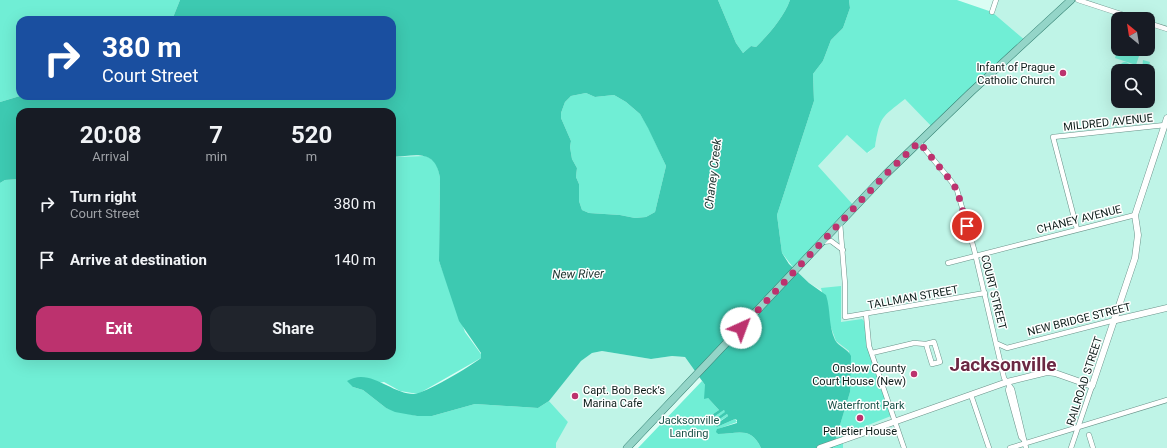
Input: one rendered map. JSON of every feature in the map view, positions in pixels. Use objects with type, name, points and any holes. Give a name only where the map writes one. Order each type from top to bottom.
[{"type":"main road","points":[[627,448],[806,258],[919,142],[1071,0]]},
{"type":"main road","name":"CHANEY AVENUE","points":[[1136,215],[1167,118]]},
{"type":"main road","name":"RAILROAD STREET","points":[[1092,386],[1116,320],[1135,258],[1138,235],[1136,215]]},
{"type":"main road","name":"NEW BRIDGE STREET","points":[[1116,320],[1167,308]]},
{"type":"main road","points":[[820,448],[970,395],[1047,372],[1055,373],[1092,386]]},
{"type":"street","points":[[992,12],[996,0]]},
{"type":"street","points":[[1078,0],[1115,12]]},
{"type":"street","points":[[1155,25],[1167,29]]},
{"type":"street","name":"MILDRED AVENUE","points":[[1077,229],[1053,137],[1165,125]]},
{"type":"street","name":"COURT STREET","points":[[919,142],[957,190],[976,257],[1008,384],[1008,390],[1021,437],[1025,444]]},
{"type":"street","name":"CHANEY AVENUE","points":[[948,263],[1136,215]]},
{"type":"street","points":[[840,223],[843,250]]},
{"type":"street","points":[[822,242],[831,241],[843,250]]},
{"type":"street","name":"TALLMAN STREET","points":[[843,250],[845,317],[985,293]]},
{"type":"street","points":[[866,314],[872,354],[904,448]]},
{"type":"street","name":"NEW BRIDGE STREET","points":[[998,344],[1007,348],[1116,320]]},
{"type":"street","points":[[872,354],[914,343],[926,344],[934,342],[940,362],[932,364],[926,344]]},
{"type":"street","name":"RAILROAD STREET","points":[[1071,448],[1092,386]]},
{"type":"street","points":[[970,395],[988,448]]},
{"type":"street","points":[[1010,448],[1167,400]]},
{"type":"street","points":[[1089,435],[1093,448]]},
{"type":"shaded area","points":[[996,0],[1167,0],[1167,448],[833,448],[837,433],[824,292],[809,283],[795,270],[818,166],[847,135],[868,153],[875,147],[878,126],[882,116],[905,98],[933,128],[1026,41],[992,12]]},
{"type":"shaded area","points":[[602,351],[651,359],[672,356],[685,357],[697,374],[627,448],[556,448],[555,443],[568,422],[549,401],[581,361],[592,353]]},
{"type":"green space","points":[[0,0],[180,0],[174,16],[16,16],[16,97],[0,102]]},
{"type":"green space","points":[[718,0],[790,0],[780,19],[766,37],[756,47],[751,46],[743,53],[736,43]]},
{"type":"green space","points":[[849,0],[957,0],[992,12],[1026,41],[933,128],[905,99],[883,118],[878,129],[875,147],[867,153],[847,135],[818,166],[855,207],[795,270],[782,253],[777,215],[814,101],[813,74],[823,61],[831,40],[843,28],[850,8]]},
{"type":"green space","points":[[1116,56],[1139,56],[1136,64],[1115,58]]},
{"type":"green space","points":[[1143,60],[1150,62],[1149,64],[1143,64]]},
{"type":"green space","points":[[586,93],[595,97],[614,95],[626,102],[640,114],[648,127],[666,166],[655,212],[646,217],[635,218],[620,215],[589,213],[582,210],[579,201],[579,184],[576,177],[577,168],[572,159],[570,147],[571,141],[561,118],[561,113],[565,102],[571,96]]},
{"type":"green space","points":[[425,156],[432,159],[436,164],[440,178],[439,261],[465,332],[481,354],[481,358],[418,394],[400,391],[384,382],[353,387],[363,390],[386,408],[417,416],[432,416],[475,404],[538,408],[549,401],[568,422],[556,443],[556,448],[0,448],[0,183],[5,180],[16,179],[16,360],[396,360],[396,157]]},
{"type":"green space","name":"Waterfront Park","points":[[841,286],[841,322],[862,319],[864,321],[871,358],[891,416],[843,435],[843,448],[833,448],[850,392],[849,351],[836,341],[828,319],[821,288]]},
{"type":"green space","name":"Jacksonville Landing","points":[[702,381],[705,385],[708,398],[719,410],[710,416],[711,419],[724,410],[726,412],[712,420],[714,423],[727,414],[728,416],[715,424],[717,427],[735,419],[737,422],[718,429],[718,434],[748,434],[757,441],[761,448],[638,448]]},
{"type":"water","points":[[180,0],[718,0],[736,43],[743,53],[751,46],[756,47],[766,37],[780,19],[790,0],[849,0],[850,8],[843,28],[831,40],[823,61],[813,74],[814,101],[777,215],[782,253],[789,264],[809,283],[826,295],[831,328],[835,340],[851,356],[850,392],[833,448],[761,448],[757,441],[748,434],[718,434],[716,432],[717,429],[737,423],[737,420],[735,419],[717,427],[715,425],[728,416],[727,414],[714,423],[712,421],[725,412],[724,410],[711,419],[710,416],[719,410],[708,398],[704,399],[705,385],[685,357],[672,356],[651,359],[602,351],[592,353],[581,361],[549,401],[538,408],[475,404],[432,416],[417,416],[395,412],[386,408],[363,390],[353,387],[347,381],[364,377],[405,393],[419,393],[437,385],[481,358],[481,353],[459,321],[439,261],[440,178],[437,168],[434,162],[423,156],[396,157],[396,108],[16,108],[16,179],[5,180],[0,183],[0,102],[16,97],[16,100],[396,100],[396,16],[174,16]],"holes":[[[586,93],[595,97],[614,95],[626,102],[640,114],[666,166],[655,212],[646,217],[635,218],[620,215],[589,213],[582,210],[579,201],[579,184],[576,177],[577,168],[572,159],[570,147],[571,141],[561,118],[561,113],[565,102],[571,96]]]},
{"type":"place","name":"Infant of Prague Catholic Church","points":[[1063,73]]},
{"type":"place","name":"Onslow County Court House (New)","points":[[914,374]]},
{"type":"place","name":"Capt. Bob Beck’s Marina Cafe","points":[[575,396]]},
{"type":"place","name":"Pelletier House","points":[[860,418]]},
{"type":"district","name":"Jacksonville","points":[[1003,364]]},
{"type":"route","points":[[741,328],[886,174],[919,142],[957,190],[967,226]]},
{"type":"water label","name":"Chaney Creek","points":[[713,174]]},
{"type":"water label","name":"New River","points":[[578,274]]}]
